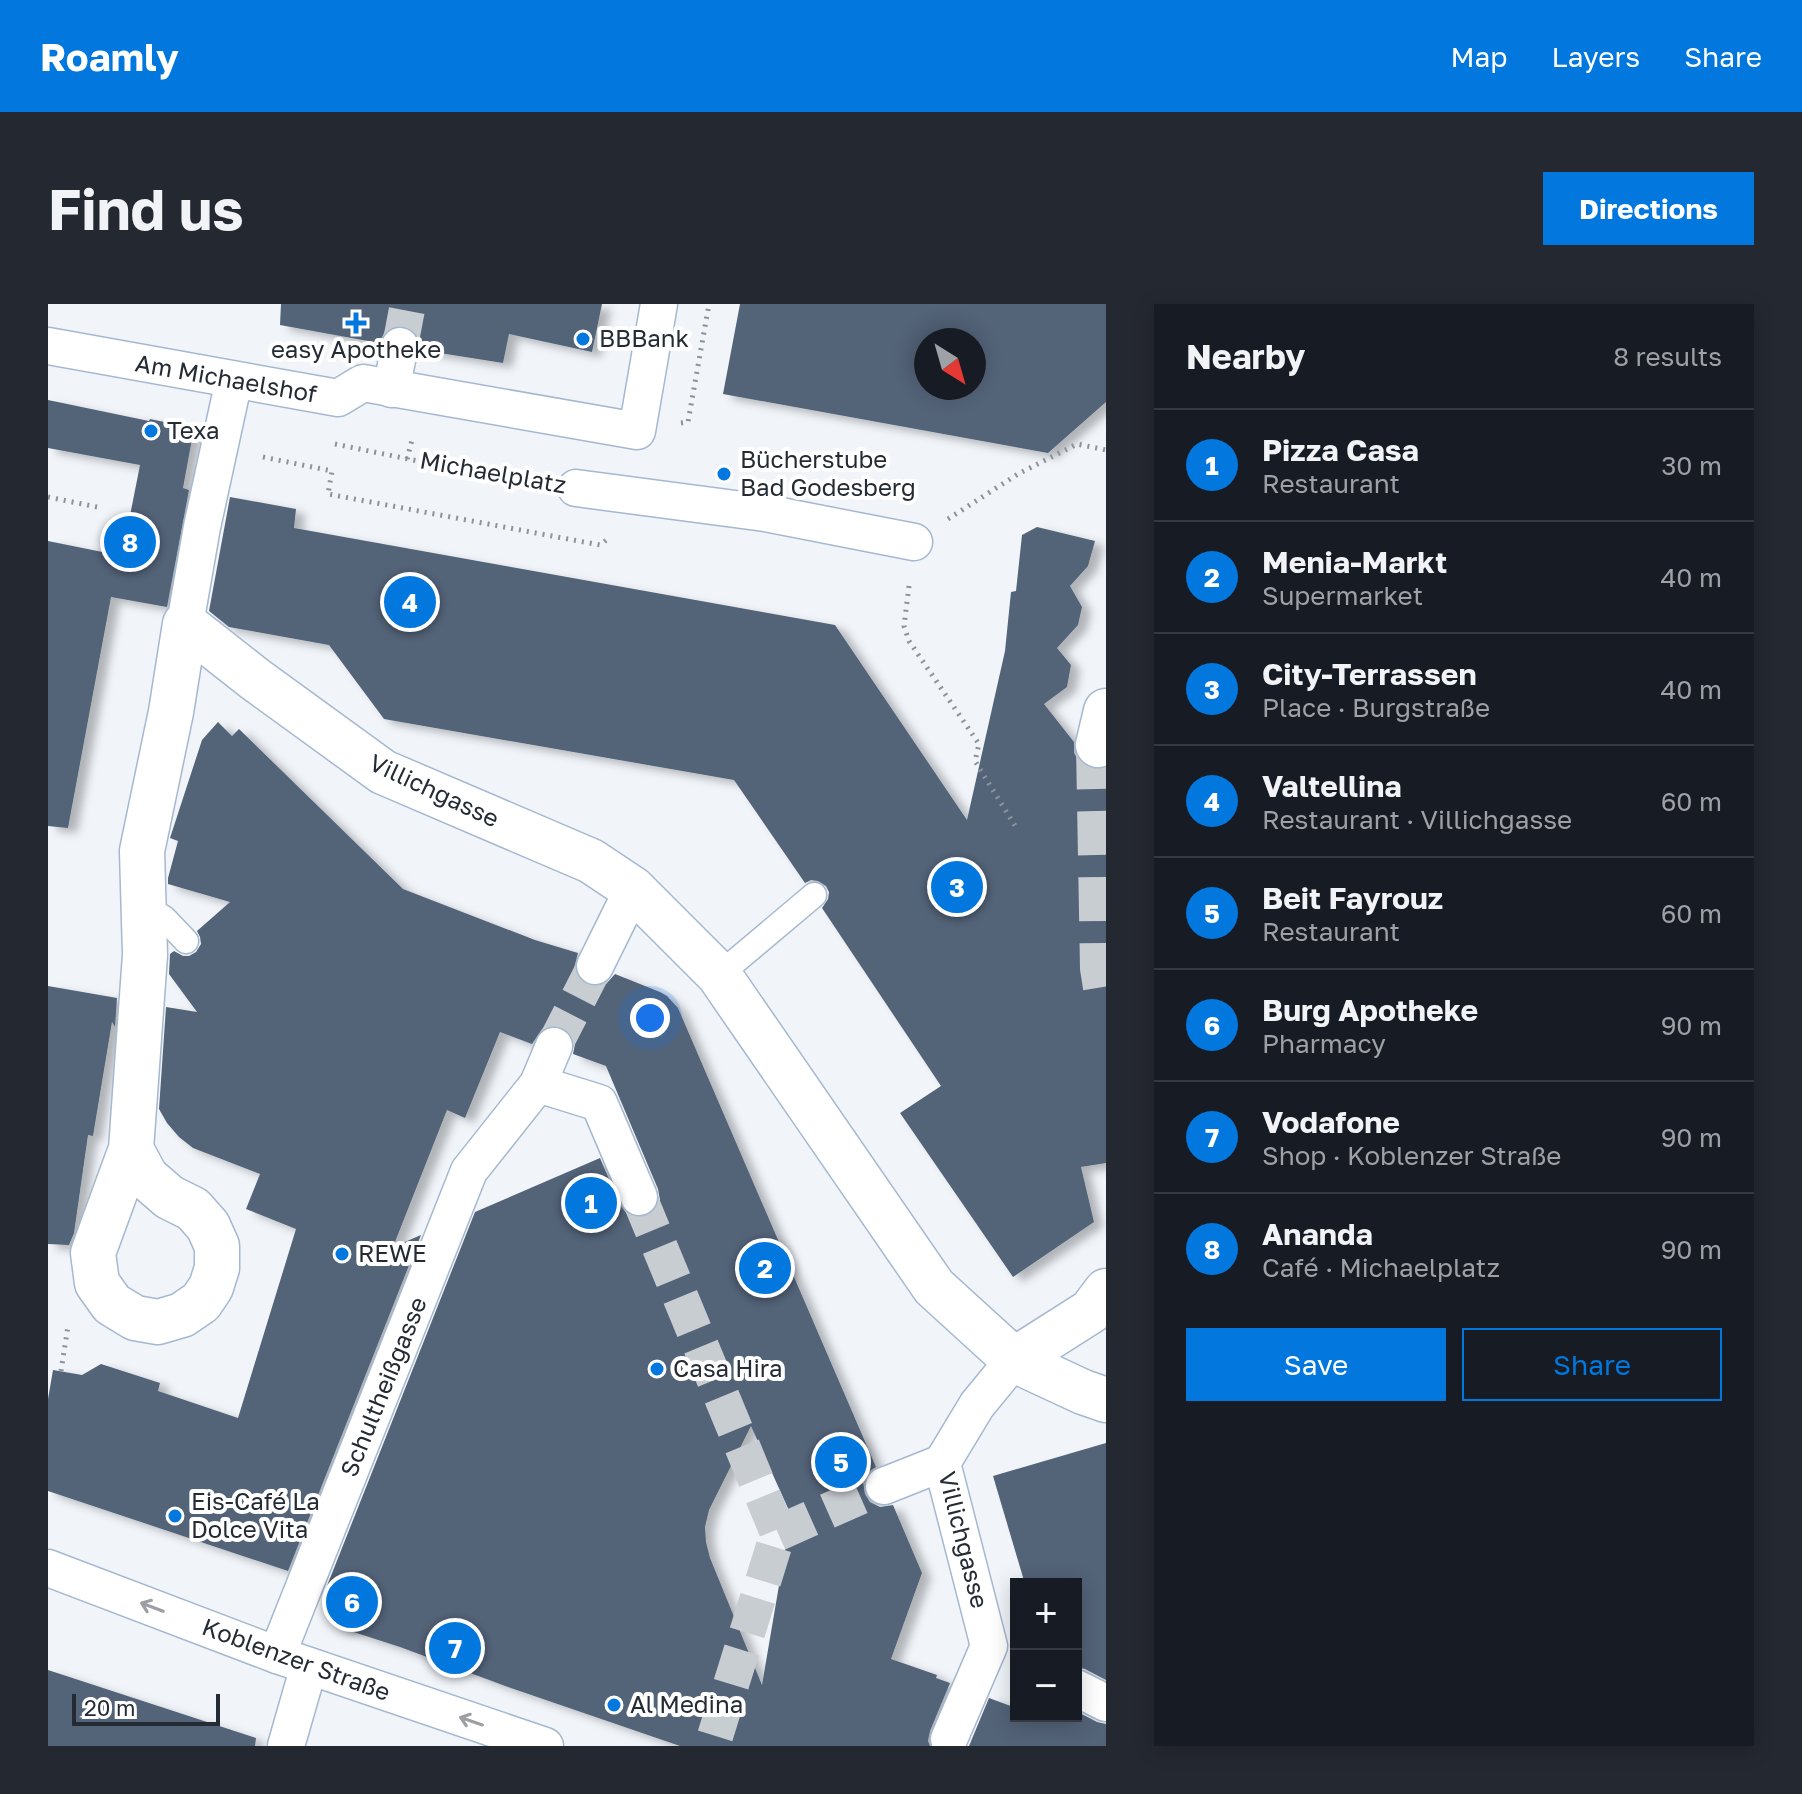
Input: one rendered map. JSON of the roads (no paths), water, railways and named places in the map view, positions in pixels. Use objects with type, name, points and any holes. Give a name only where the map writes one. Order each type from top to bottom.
[{"type":"street","name":"Am Michaelshof","points":[[48,346],[338,398],[363,383],[637,431],[659,304]]},
{"type":"street","points":[[391,389],[400,346]]},
{"type":"street","points":[[131,1149],[145,955],[142,851],[171,712],[202,527],[234,380]]},
{"type":"street","name":"Michaelplatz","points":[[576,488],[765,513],[914,542]]},
{"type":"street","name":"Villichgasse","points":[[185,624],[383,772],[591,861],[633,889],[719,975],[934,1287],[1014,1360],[1106,1400]]},
{"type":"street","points":[[595,966],[633,889]]},
{"type":"street","name":"Schultheißgasse","points":[[286,1746],[298,1710],[293,1660],[469,1171],[538,1084],[554,1046]]},
{"type":"street","points":[[538,1084],[599,1103],[639,1197]]},
{"type":"street","name":"Villichgasse","points":[[949,1739],[1002,1652],[942,1463],[977,1405],[1014,1360],[1091,1311],[1106,1291]]},
{"type":"street","points":[[884,1486],[942,1463]]},
{"type":"street","name":"Koblenzer Straße","points":[[48,1568],[293,1660],[545,1746]]},
{"type":"street","points":[[1082,1691],[1106,1703]]},
{"type":"lane","points":[[719,975],[814,895]]},
{"type":"lane","points":[[144,906],[164,918],[186,941]]},
{"type":"tunnel","points":[[400,346],[408,304]]},
{"type":"tunnel","points":[[1098,745],[1102,968],[1106,993]]},
{"type":"tunnel","points":[[554,1046],[595,966]]},
{"type":"tunnel","points":[[639,1197],[778,1533],[712,1746]]},
{"type":"tunnel","points":[[778,1533],[884,1486]]},
{"type":"place","name":"easy Apotheke","points":[[356,323]]},
{"type":"place","name":"BBBank","points":[[583,339]]},
{"type":"place","name":"Texa","points":[[151,431]]},
{"type":"place","name":"Bücherstube Bad Godesberg","points":[[724,474]]},
{"type":"place","name":"Ananda","points":[[130,542]]},
{"type":"place","name":"Valtellina","points":[[410,602]]},
{"type":"place","name":"City-Terrassen","points":[[957,887]]},
{"type":"place","name":"Pizza Casa","points":[[591,1203]]},
{"type":"place","name":"REWE","points":[[342,1254]]},
{"type":"place","name":"Menia-Markt","points":[[765,1268]]},
{"type":"place","name":"Casa Hira","points":[[657,1369]]},
{"type":"place","name":"Beit Fayrouz","points":[[841,1462]]},
{"type":"place","name":"Eis-Café La Dolce Vita","points":[[175,1516]]},
{"type":"place","name":"Burg Apotheke","points":[[352,1602]]},
{"type":"place","name":"Vodafone","points":[[455,1648]]},
{"type":"place","name":"Al Medina","points":[[614,1705]]}]
